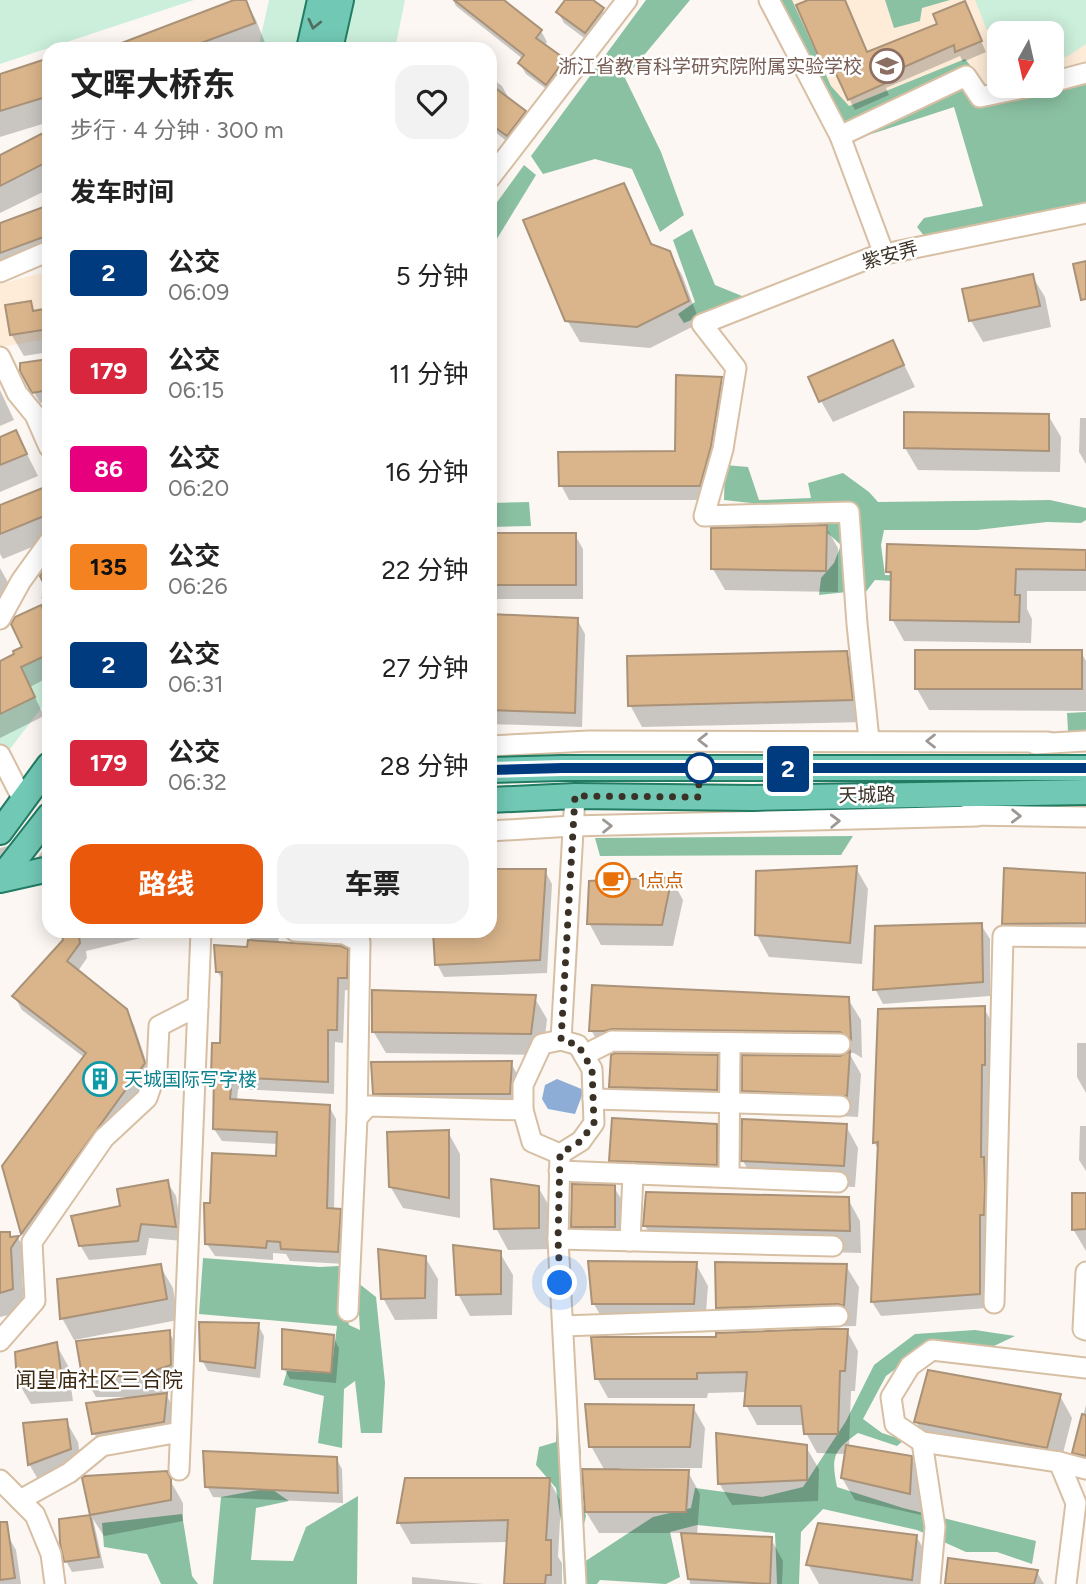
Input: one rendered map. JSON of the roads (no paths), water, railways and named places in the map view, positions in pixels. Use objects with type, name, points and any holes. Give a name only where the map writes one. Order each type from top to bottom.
[{"type":"main road","points":[[311,42],[320,0]]},
{"type":"main road","points":[[332,42],[341,0]]},
{"type":"main road","points":[[990,780],[1086,768]]},
{"type":"main road","name":"天城路","points":[[497,770],[892,769],[990,780]]},
{"type":"main road","points":[[0,832],[42,774]]},
{"type":"main road","points":[[990,780],[1086,792]]},
{"type":"main road","name":"天城路","points":[[497,800],[575,796],[753,798],[990,780]]},
{"type":"main road","points":[[0,844],[42,827]]},
{"type":"main road","points":[[0,880],[42,830]]},
{"type":"main road","points":[[0,880],[42,871]]},
{"type":"street","points":[[497,169],[627,0]]},
{"type":"street","points":[[769,0],[840,135],[884,254]]},
{"type":"street","points":[[1064,79],[1086,73]]},
{"type":"street","points":[[840,135],[966,76],[980,97],[987,96]]},
{"type":"street","name":"紫安弄","points":[[869,740],[849,512],[704,516],[723,449],[736,368],[702,324],[884,254],[1086,213]]},
{"type":"street","points":[[0,272],[42,254]]},
{"type":"street","points":[[0,357],[17,393],[35,415],[42,431]]},
{"type":"street","points":[[0,619],[21,581],[42,552]]},
{"type":"street","points":[[497,746],[589,741],[1086,741]]},
{"type":"street","points":[[892,769],[1048,742]]},
{"type":"street","points":[[0,755],[23,800]]},
{"type":"street","points":[[561,1040],[575,796]]},
{"type":"street","points":[[753,798],[977,816]]},
{"type":"street","points":[[497,831],[572,826],[977,816],[1086,817]]},
{"type":"street","points":[[0,880],[42,880]]},
{"type":"street","points":[[994,1303],[1003,936],[1086,937]]},
{"type":"street","points":[[179,1470],[201,938]]},
{"type":"street","points":[[348,1311],[357,1118],[360,942],[352,938]]},
{"type":"street","points":[[0,1341],[35,1301],[32,1242],[104,1139],[147,1098],[157,1069],[159,1026],[198,1006]]},
{"type":"street","points":[[576,1584],[558,1239],[560,1162],[594,1123],[592,1069],[578,1045],[561,1040],[542,1044],[523,1085],[523,1110],[532,1142],[560,1162],[633,1174],[838,1182]]},
{"type":"street","points":[[584,1055],[612,1041],[841,1044]]},
{"type":"street","points":[[729,1177],[730,1043]]},
{"type":"street","points":[[593,1099],[840,1106]]},
{"type":"street","points":[[357,1118],[368,1106],[523,1110]]},
{"type":"street","points":[[630,1241],[633,1174]]},
{"type":"street","points":[[558,1239],[833,1246]]},
{"type":"street","points":[[1086,1272],[1083,1329],[1086,1330]]},
{"type":"street","points":[[563,1326],[838,1316]]},
{"type":"street","points":[[1086,1368],[932,1350],[910,1366],[891,1397],[895,1424],[922,1442],[1059,1462],[1086,1469]]},
{"type":"street","points":[[20,1500],[69,1473],[102,1446],[180,1432]]},
{"type":"street","points":[[922,1442],[935,1527],[930,1584]]},
{"type":"street","points":[[1059,1462],[1076,1503],[1066,1584]]},
{"type":"street","points":[[0,1480],[35,1515],[51,1554],[55,1584]]},
{"type":"water","points":[[557,1079],[584,1090],[575,1114],[548,1109],[542,1099],[545,1085]]},
{"type":"place","name":"浙江省教育科学研究院附属实验学校","points":[[887,66]]},
{"type":"place","name":"1点点","points":[[613,880]]},
{"type":"place","name":"天城国际写字楼","points":[[100,1079]]},
{"type":"district","name":"闻皇庙社区三合院","points":[[99,1379]]}]
